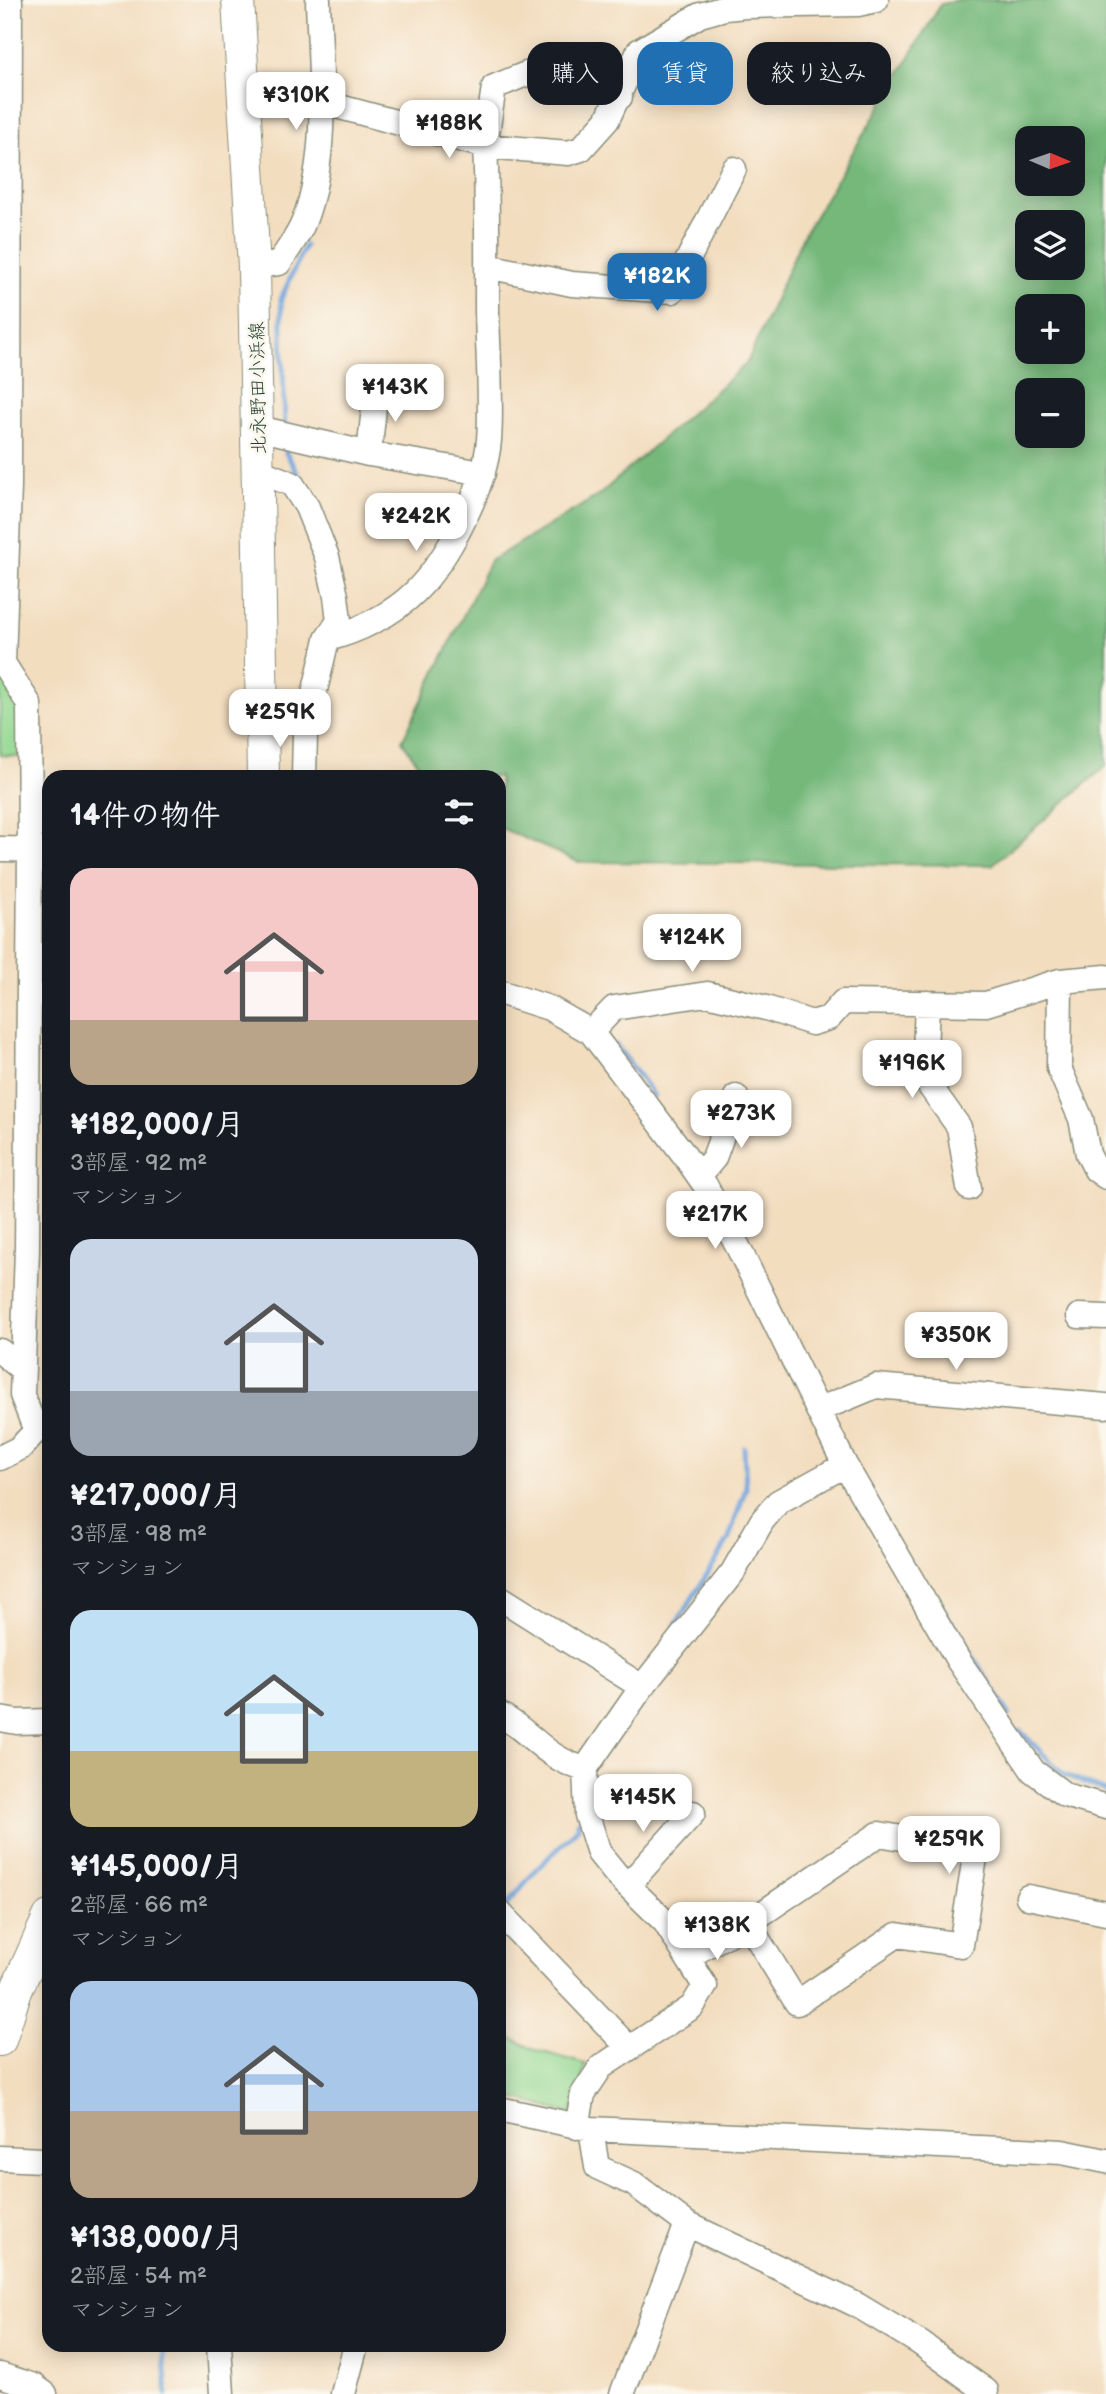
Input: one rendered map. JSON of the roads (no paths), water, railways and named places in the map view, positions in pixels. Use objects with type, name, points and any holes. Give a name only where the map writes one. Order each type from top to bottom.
[{"type":"main road","name":"北永野田小浜線","points":[[238,0],[254,267],[276,432],[259,471],[262,770]]},
{"type":"main road","points":[[2,2027],[42,1933]]},
{"type":"street","points":[[254,267],[279,263],[304,223],[316,178],[329,103],[318,0]]},
{"type":"street","points":[[623,90],[639,51],[700,15],[745,6],[858,4],[876,0]]},
{"type":"street","points":[[6,15],[3,663],[29,704],[40,850],[22,1395],[42,1426]]},
{"type":"street","points":[[335,637],[381,617],[415,592],[465,519],[483,473],[489,439],[489,209],[485,146],[494,87],[527,74]]},
{"type":"street","points":[[329,103],[485,146],[568,153],[581,149],[607,120],[615,105]]},
{"type":"street","points":[[487,267],[572,284],[672,291],[734,169]]},
{"type":"street","points":[[369,454],[376,389]]},
{"type":"street","points":[[276,432],[369,454],[483,473]]},
{"type":"street","points":[[259,471],[292,484],[307,507],[327,557],[336,596],[339,621],[305,733],[303,770]]},
{"type":"street","points":[[0,849],[40,850]]},
{"type":"street","points":[[591,1032],[614,1008],[708,994],[812,1023],[829,1018],[843,1002],[986,1004],[1059,981],[1106,977]]},
{"type":"street","points":[[1059,981],[1059,1069],[1081,1119],[1088,1154],[1096,1170],[1106,1177]]},
{"type":"street","points":[[506,994],[549,1008],[591,1032],[699,1176],[738,1247],[845,1465],[941,1633],[1033,1771],[1065,1795],[1106,1807]]},
{"type":"street","points":[[927,1003],[924,1078],[959,1127],[969,1188]]},
{"type":"street","points":[[699,1176],[714,1158],[736,1097]]},
{"type":"street","points":[[1079,1316],[1106,1317]]},
{"type":"street","points":[[0,1351],[23,1370]]},
{"type":"street","points":[[818,1410],[876,1386],[1106,1406]]},
{"type":"street","points":[[0,1458],[20,1448],[42,1429]]},
{"type":"street","points":[[577,1767],[733,1572],[762,1521],[778,1502],[845,1465]]},
{"type":"street","points":[[506,1601],[642,1688]]},
{"type":"street","points":[[506,1718],[551,1755],[577,1767]]},
{"type":"street","points":[[0,1719],[42,1721]]},
{"type":"street","points":[[577,1767],[587,1815],[599,1853],[665,1922],[705,1986],[692,2007],[601,2067],[583,2094],[584,2128],[597,2167],[634,2184],[687,2224],[857,2305],[920,2343],[988,2393]]},
{"type":"street","points":[[628,1885],[693,1813]]},
{"type":"street","points":[[687,1957],[748,1923],[879,1833],[976,1851],[961,1945],[897,1935],[797,2003],[748,1923]]},
{"type":"street","points":[[1028,1897],[1106,1913]]},
{"type":"street","points":[[506,1919],[629,2048]]},
{"type":"street","points":[[506,2111],[584,2128],[1062,2152],[1106,2161]]},
{"type":"street","points":[[0,2158],[42,2160]]},
{"type":"street","points":[[622,2394],[687,2224]]},
{"type":"street","points":[[219,2352],[222,2394]]},
{"type":"street","points":[[343,2394],[354,2352]]},
{"type":"street","points":[[0,2375],[34,2386],[45,2394]]},
{"type":"waterway","points":[[285,429],[281,299],[305,245]]},
{"type":"waterway","points":[[286,442],[286,453],[300,478]]},
{"type":"waterway","points":[[558,1000],[588,1014]]},
{"type":"waterway","points":[[616,1045],[654,1096]]},
{"type":"waterway","points":[[752,1250],[764,1272]]},
{"type":"waterway","points":[[675,1626],[728,1541],[746,1488],[744,1448]]},
{"type":"waterway","points":[[940,1604],[1009,1714]]},
{"type":"waterway","points":[[1020,1731],[1063,1774],[1106,1791]]},
{"type":"waterway","points":[[506,1906],[535,1871],[578,1828],[578,1820]]},
{"type":"waterway","points":[[164,2352],[167,2394]]}]
